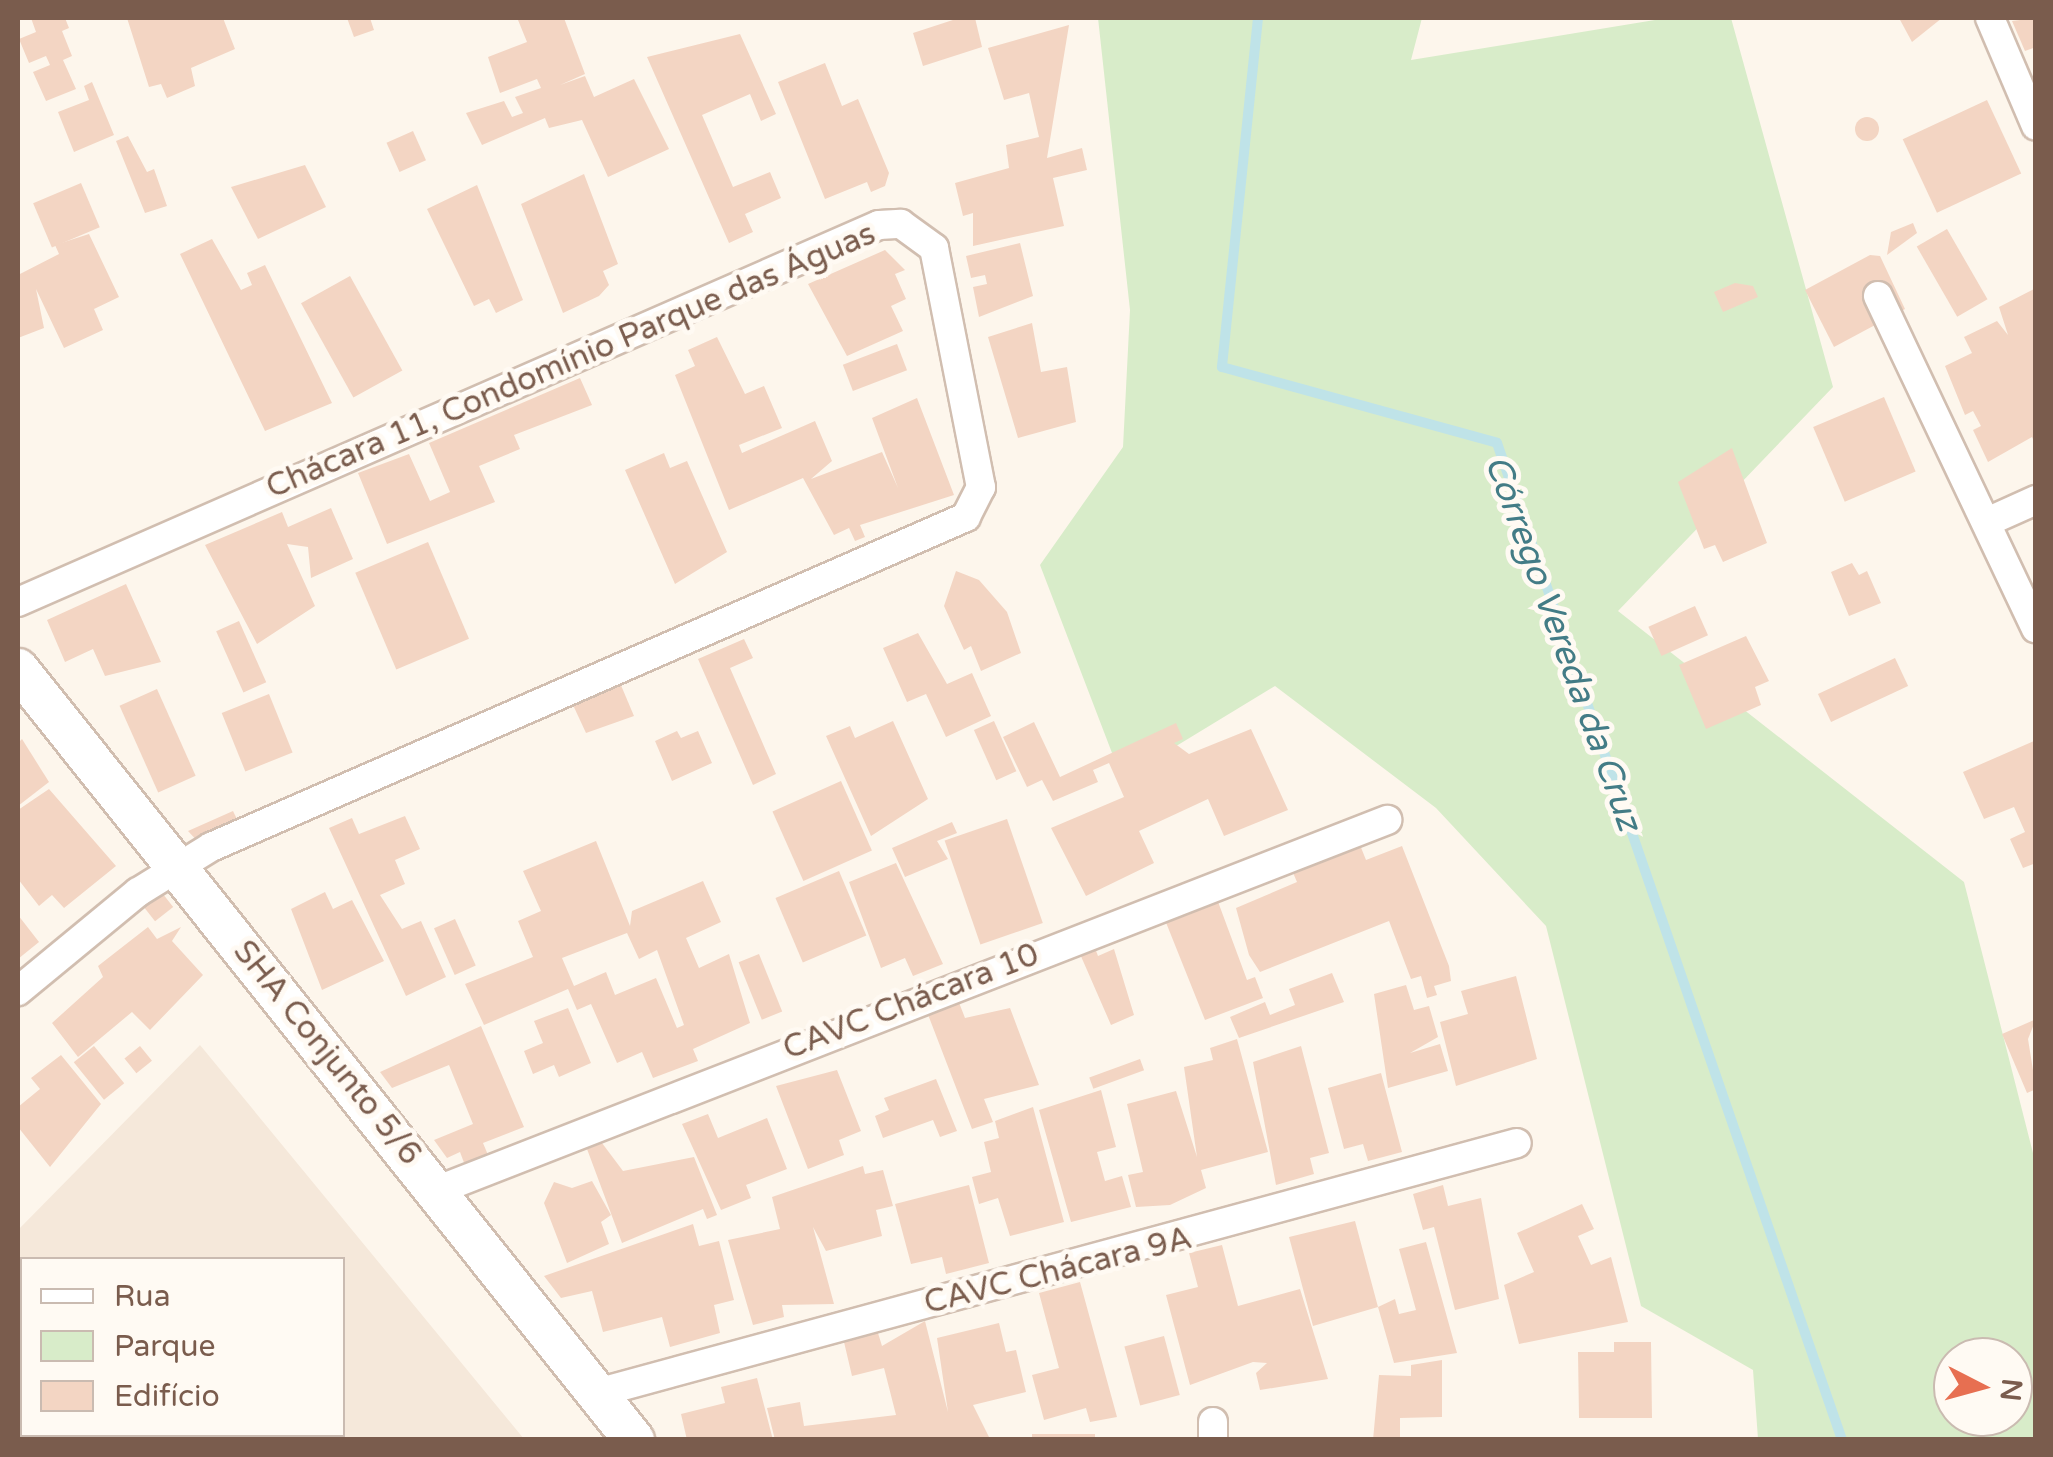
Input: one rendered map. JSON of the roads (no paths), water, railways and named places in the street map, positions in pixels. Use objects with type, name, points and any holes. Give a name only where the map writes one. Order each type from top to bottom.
[{"type":"street","points":[[1990,18],[2036,126]]},
{"type":"street","name":"Chácara 11, Condomínio Parque das Águas","points":[[18,602],[879,225],[901,224],[934,248],[981,486],[966,517],[211,847],[174,867],[18,991]]},
{"type":"street","points":[[1878,296],[2036,628]]},
{"type":"street","points":[[1987,522],[2036,500]]},
{"type":"street","name":"SHA Conjunto 5/6","points":[[18,669],[634,1440]]},
{"type":"street","name":"CAVC Chácara 10","points":[[438,1190],[1387,820]]},
{"type":"street","name":"CAVC Chácara 9A","points":[[597,1393],[1517,1143]]},
{"type":"waterway","name":"Córrego Vereda da Cruz","points":[[1258,18],[1222,367],[1497,443],[1842,1440]]}]
